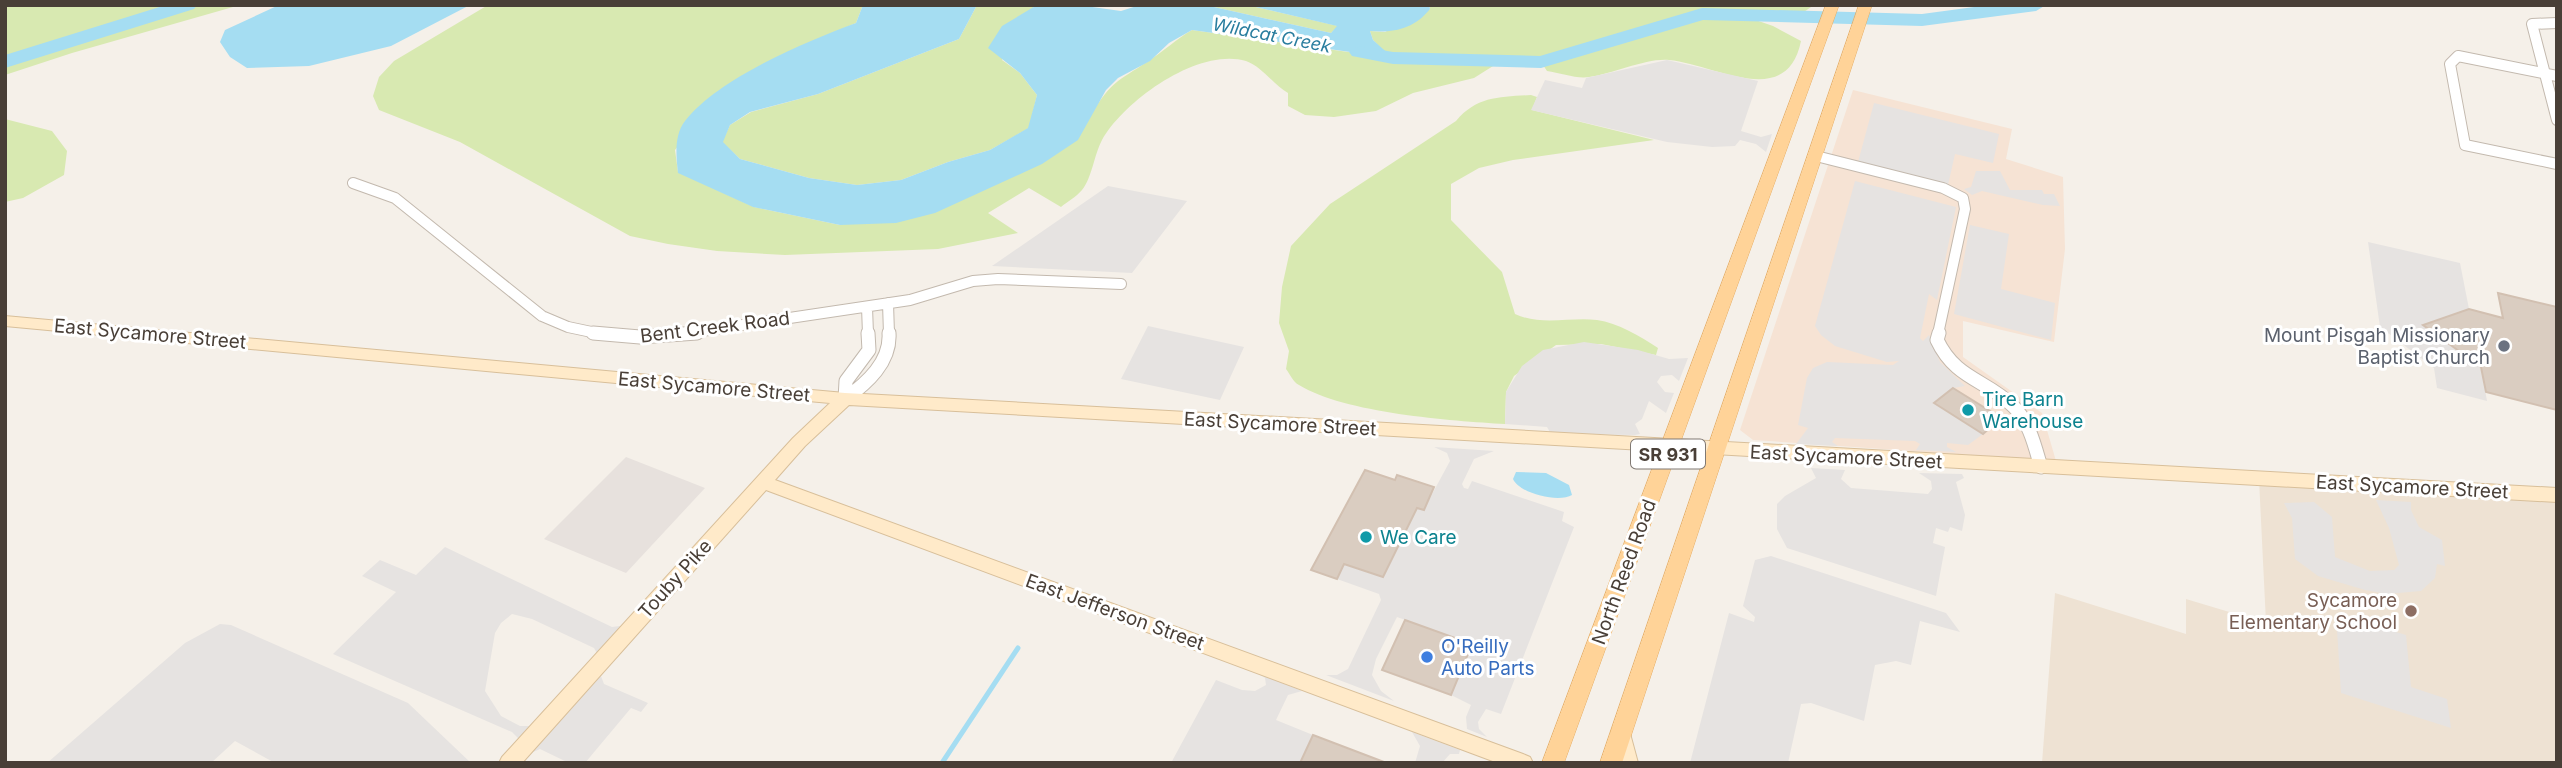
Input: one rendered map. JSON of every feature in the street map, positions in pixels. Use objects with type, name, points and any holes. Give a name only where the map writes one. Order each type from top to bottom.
[{"type":"main road","name":"North Reed Road","points":[[1553,763],[1833,5]]},
{"type":"main road","name":"SR 931","points":[[1611,763],[1714,450],[1866,5]]},
{"type":"main road","name":"East Sycamore Street","points":[[5,321],[845,399],[1714,450],[2557,495]]},
{"type":"main road","name":"Touby Pike","points":[[509,763],[763,482],[845,399]]},
{"type":"main road","name":"East Jefferson Street","points":[[763,482],[1523,763]]},
{"type":"main road","points":[[1621,732],[1628,763]]},
{"type":"main road","name":"East Jefferson Street","points":[[1467,741],[1495,763]]},
{"type":"street","points":[[2557,23],[2532,24],[2557,120]]},
{"type":"street","points":[[2557,76],[2458,56],[2450,64],[2465,145],[2557,164]]},
{"type":"street","points":[[1815,156],[1943,188],[1963,198],[1965,209],[1937,340],[1945,359],[1953,368],[2002,398],[2022,416],[2041,467]]},
{"type":"street","name":"Bent Creek Road","points":[[352,183],[395,198],[542,316],[568,327],[608,336],[688,334],[911,300],[973,281],[998,279],[1121,284]]},
{"type":"street","name":"Touby Pike","points":[[845,399],[868,382],[890,348],[888,303]]},
{"type":"street","name":"Touby Pike","points":[[845,399],[846,381],[869,350],[867,307]]},
{"type":"shaded area","points":[[1667,60],[1758,81],[1741,131],[1761,137],[1772,134],[1766,152],[1756,144],[1740,140],[1735,146],[1712,147],[1667,142],[1531,110],[1545,80],[1582,88],[1586,78]]},
{"type":"shaded area","points":[[1853,90],[2012,129],[2006,159],[2063,177],[2065,249],[2054,342],[1963,321],[1963,357],[2042,413],[2056,461],[1753,440],[1740,430]]},
{"type":"shaded area","points":[[1874,103],[1999,134],[1993,163],[1955,154],[1948,185],[1858,162]]},
{"type":"shaded area","points":[[1976,171],[2000,171],[2010,190],[2042,190],[2044,194],[2054,194],[2060,206],[2043,205],[1982,191],[1972,195],[1964,189],[1971,187]]},
{"type":"shaded area","points":[[1855,181],[1956,207],[1937,300],[1929,294],[1920,338],[1923,341],[1929,335],[1940,362],[1965,386],[1953,388],[1935,403],[1983,434],[1968,445],[1947,443],[1947,447],[1956,452],[1916,450],[1920,444],[1915,441],[1835,438],[1832,442],[1838,446],[1796,444],[1808,428],[1798,425],[1807,378],[1813,368],[1827,362],[1893,365],[1899,361],[1887,362],[1835,346],[1821,335],[1815,326]]},
{"type":"shaded area","points":[[1108,186],[1187,201],[1132,273],[992,266]]},
{"type":"shaded area","points":[[1970,225],[2009,234],[2001,289],[2055,303],[2051,340],[1954,314]]},
{"type":"shaded area","points":[[2368,242],[2460,263],[2469,309],[2424,325],[2481,367],[2487,401],[2437,388],[2434,368],[2380,327]]},
{"type":"shaded area","points":[[1148,326],[1244,347],[1220,400],[1121,379]]},
{"type":"shaded area","points":[[1584,342],[1638,350],[1669,359],[1688,358],[1679,381],[1672,375],[1661,376],[1657,382],[1665,392],[1674,393],[1666,413],[1649,401],[1642,419],[1635,424],[1640,434],[1635,435],[1551,434],[1547,427],[1505,424],[1506,392],[1522,366],[1543,350]]},
{"type":"shaded area","points":[[1434,447],[1494,451],[1474,459],[1462,484],[1464,488],[1468,489],[1472,481],[1564,512],[1562,521],[1574,527],[1501,714],[1486,709],[1478,722],[1479,729],[1487,737],[1467,729],[1466,717],[1471,705],[1451,695],[1471,644],[1397,617],[1376,659],[1372,675],[1381,691],[1394,701],[1326,675],[1337,675],[1348,669],[1381,600],[1379,594],[1337,579],[1344,564],[1383,577],[1417,508],[1424,509],[1450,461],[1447,453]]},
{"type":"shaded area","points":[[626,457],[705,488],[626,573],[544,539]]},
{"type":"shaded area","points":[[1811,468],[1845,470],[1841,479],[1851,488],[1928,494],[1932,489],[1931,481],[1919,473],[1962,474],[1964,478],[1956,482],[1965,515],[1962,531],[1950,527],[1948,532],[1936,528],[1933,543],[1945,547],[1936,596],[1787,548],[1777,529],[1777,504],[1785,496],[1816,478]]},
{"type":"shaded area","name":"Sycamore Elementary School","points":[[2259,479],[2557,495],[2557,763],[2042,763],[2055,593],[2186,634],[2186,599],[2266,623]]},
{"type":"shaded area","points":[[2376,500],[2411,502],[2411,510],[2419,527],[2442,540],[2445,566],[2437,564],[2435,578],[2421,591],[2387,594],[2365,590],[2318,576],[2295,559],[2292,518],[2284,503],[2314,502],[2332,517],[2335,557],[2370,571],[2394,570],[2399,565],[2389,528]]},
{"type":"shaded area","points":[[445,547],[612,627],[628,625],[599,657],[594,648],[532,619],[512,614],[501,623],[495,633],[485,691],[501,716],[520,726],[535,726],[519,739],[512,732],[333,654],[396,592],[362,576],[380,560],[416,575]]},
{"type":"shaded area","points":[[1771,556],[1946,613],[1960,632],[1920,621],[1911,665],[1896,661],[1875,665],[1864,721],[1811,703],[1801,704],[1788,763],[1690,763],[1729,613],[1754,622],[1755,617],[1743,606],[1755,560]]},
{"type":"shaded area","points":[[2336,614],[2406,635],[2411,687],[2447,699],[2451,728],[2341,693]]},
{"type":"shaded area","points":[[220,624],[231,625],[408,703],[471,763],[275,763],[235,741],[211,763],[47,763],[185,643]]},
{"type":"shaded area","points":[[1259,674],[1302,691],[1288,695],[1276,720],[1313,735],[1300,763],[1171,763],[1216,680],[1242,690],[1255,691],[1266,685],[1265,678]]},
{"type":"shaded area","points":[[601,676],[604,684],[648,703],[641,712],[631,708],[585,763],[569,763],[540,749],[531,753]]},
{"type":"shaded area","points":[[1412,732],[1460,750],[1459,754],[1450,754],[1442,763],[1415,763],[1420,746]]},
{"type":"green space","points":[[5,5],[240,5],[5,75]]},
{"type":"green space","points":[[488,5],[863,5],[856,23],[788,52],[726,86],[675,150],[678,172],[754,207],[840,225],[1092,113],[1116,83],[1192,30],[1391,58],[1373,40],[1370,31],[1385,32],[1430,9],[1429,5],[1814,5],[1798,16],[1741,15],[1773,26],[1801,41],[1793,62],[1781,74],[1765,79],[1747,78],[1669,60],[1650,61],[1584,77],[1547,71],[1541,62],[1501,61],[1474,78],[1413,93],[1376,111],[1334,117],[1305,115],[1288,106],[1288,93],[1246,61],[1227,59],[1206,62],[1164,81],[1127,109],[1102,140],[1082,190],[1061,207],[1029,188],[988,213],[1018,233],[938,249],[785,255],[717,251],[630,236],[460,142],[379,110],[373,96],[379,77],[394,61]]},
{"type":"green space","points":[[977,5],[1037,5],[1002,60],[1020,73],[1037,95],[1029,128],[990,150],[901,180],[857,185],[809,178],[740,159],[722,142],[730,125],[751,112],[818,94],[959,39]]},
{"type":"green space","points":[[1205,5],[1247,5],[1338,26],[1331,33]]},
{"type":"green space","points":[[1531,95],[1537,97],[1532,110],[1654,140],[1513,160],[1479,168],[1451,184],[1451,220],[1502,272],[1515,314],[1535,320],[1587,319],[1613,324],[1658,348],[1656,355],[1601,344],[1556,345],[1514,376],[1506,392],[1505,424],[1428,418],[1370,409],[1319,395],[1297,384],[1286,369],[1289,351],[1279,323],[1282,287],[1291,246],[1330,204],[1456,121],[1472,107],[1490,99]]},
{"type":"green space","points":[[5,119],[52,131],[67,151],[64,175],[23,198],[5,202]]},
{"type":"water","points":[[279,5],[470,5],[391,46],[309,66],[247,68],[230,57],[220,42],[225,30]]},
{"type":"water","points":[[863,5],[977,5],[959,39],[818,94],[750,112],[730,125],[723,142],[740,159],[809,178],[857,185],[901,180],[990,150],[1028,128],[1037,95],[1020,73],[988,48],[1002,26],[1037,5],[1078,5],[1121,11],[1140,5],[1205,5],[1331,33],[1337,26],[1247,5],[1429,5],[1430,9],[1417,21],[1403,28],[1370,31],[1373,40],[1393,58],[1192,30],[1169,43],[1150,61],[1118,78],[1106,90],[1078,140],[1042,164],[935,213],[896,223],[840,225],[753,207],[678,173],[677,139],[685,121],[700,105],[719,90],[764,63],[856,23]]},
{"type":"water","points":[[1516,472],[1546,473],[1569,485],[1572,495],[1558,498],[1531,493],[1513,479]]},
{"type":"building","name":"Mount Pisgah Missionary Baptist Church","points":[[2498,293],[2557,307],[2557,410],[2486,392],[2481,367],[2423,325],[2469,309],[2503,318]]},
{"type":"building","name":"Tire Barn Warehouse","points":[[1953,388],[2001,418],[1983,434],[1934,403]]},
{"type":"building","name":"We Care","points":[[1365,470],[1395,480],[1397,475],[1434,487],[1424,510],[1417,508],[1383,577],[1344,564],[1337,579],[1311,570]]},
{"type":"building","name":"O'Reilly Auto Parts","points":[[1405,620],[1472,644],[1451,695],[1382,670]]},
{"type":"building","points":[[1313,735],[1384,762],[1384,763],[1300,763]]},
{"type":"waterway","name":"Wildcat Creek","points":[[5,62],[187,5]]},
{"type":"waterway","name":"Wildcat Creek","points":[[1359,52],[1393,58],[1541,62],[1702,14],[1922,20],[2036,5]]},
{"type":"waterway","points":[[942,763],[1018,648]]},
{"type":"place","name":"Mount Pisgah Missionary Baptist Church","points":[[2504,346]]},
{"type":"place","name":"Tire Barn Warehouse","points":[[1968,410]]},
{"type":"place","name":"We Care","points":[[1366,537]]},
{"type":"place","name":"Sycamore Elementary School","points":[[2411,611]]},
{"type":"place","name":"O'Reilly Auto Parts","points":[[1427,657]]}]
